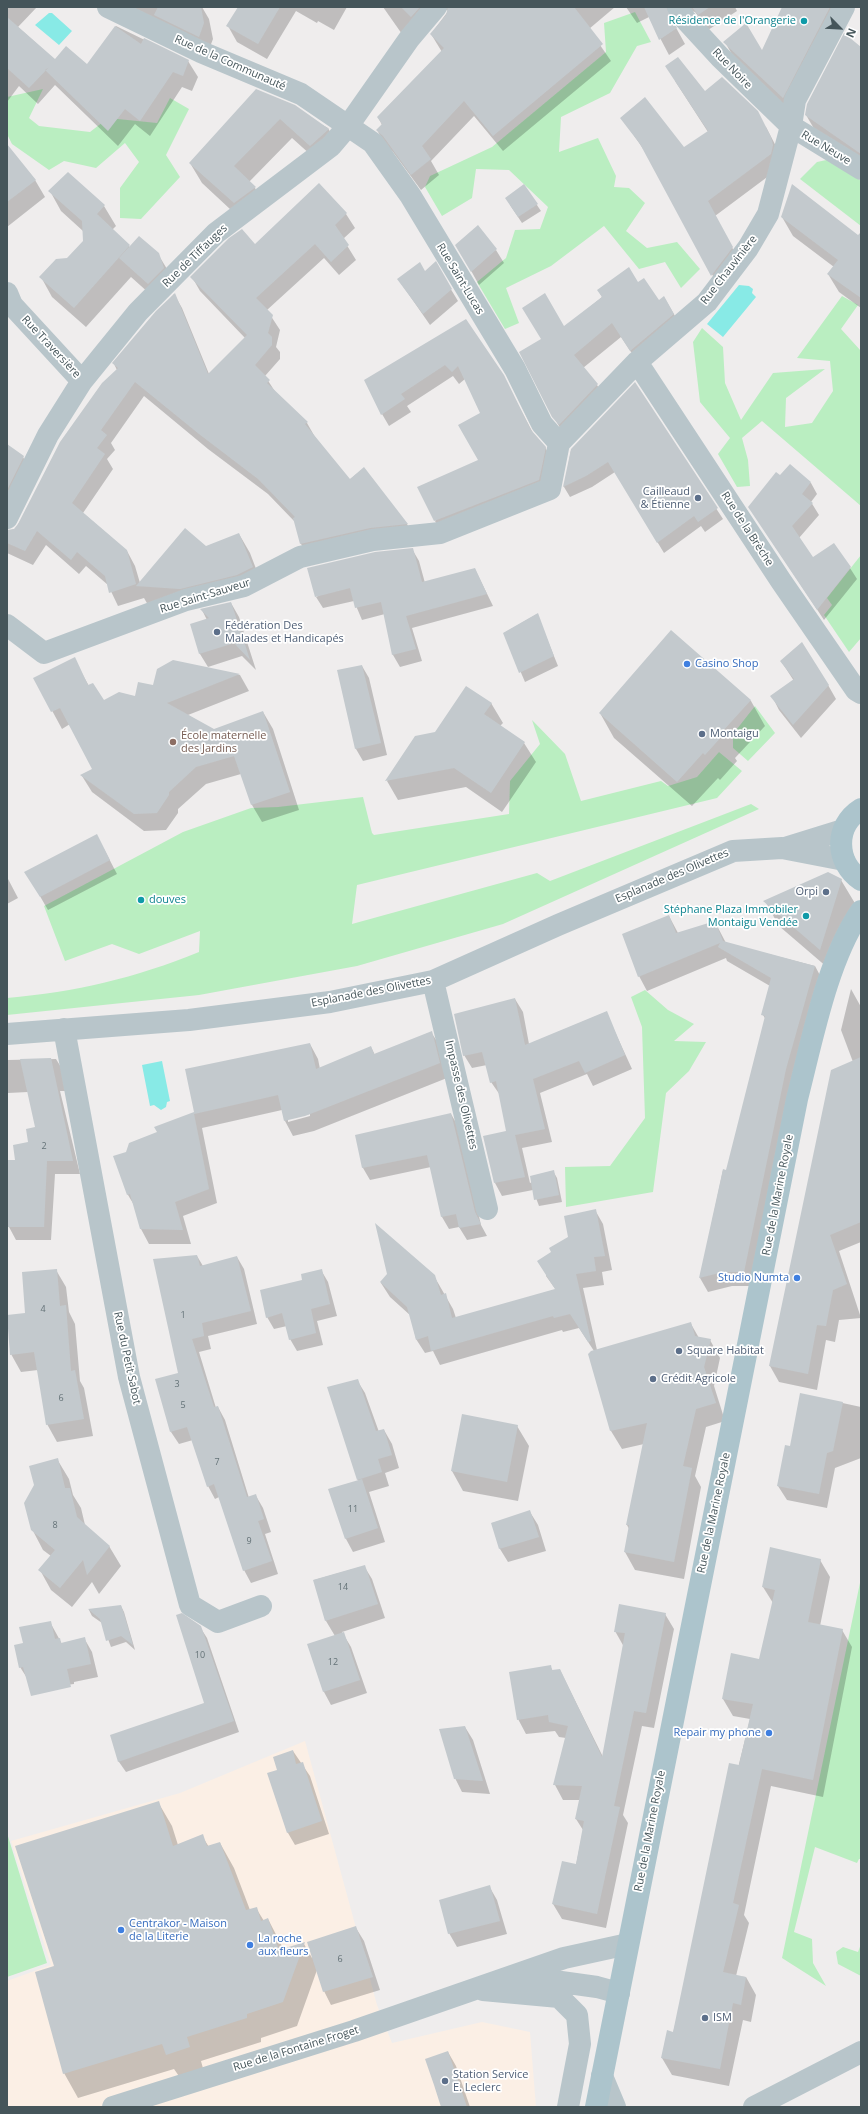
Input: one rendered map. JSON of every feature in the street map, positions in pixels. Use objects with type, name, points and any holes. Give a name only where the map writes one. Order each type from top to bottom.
[{"type":"main road","points":[[843,830],[848,820],[861,809]]},
{"type":"main road","name":"Rue de la Marine Royale","points":[[596,2107],[797,1099],[826,989],[856,918],[853,871],[840,840],[843,830]]},
{"type":"street","name":"Rue de la Communauté","points":[[108,7],[201,52],[301,94],[348,126]]},
{"type":"street","name":"Rue de Tiffauges","points":[[7,518],[48,435],[82,381],[138,312],[216,233],[331,146],[348,126],[409,39],[436,7]]},
{"type":"street","name":"Rue Noire","points":[[678,7],[685,19],[720,57],[791,126]]},
{"type":"street","name":"Rue Chauvinière","points":[[559,443],[637,362],[707,302],[748,248],[768,214],[791,126],[795,100],[844,7]]},
{"type":"street","name":"Rue Saint-Lucas","points":[[348,126],[373,143],[410,195],[515,369],[542,424],[559,443]]},
{"type":"street","name":"Rue Neuve","points":[[791,126],[861,169]]},
{"type":"street","name":"Rue Traversière","points":[[7,293],[12,304],[82,381]]},
{"type":"street","name":"Rue de la Brèche","points":[[637,362],[781,581],[856,690],[861,693]]},
{"type":"street","name":"Rue Saint-Sauveur","points":[[7,625],[44,653],[186,600],[244,586],[300,557],[373,540],[440,533],[550,489],[559,443]]},
{"type":"street","name":"Esplanade des Olivettes","points":[[7,1034],[189,1020],[330,1002],[433,981],[565,922],[733,851],[782,848],[843,830]]},
{"type":"street","name":"Esplanade des Olivettes","points":[[782,848],[853,871]]},
{"type":"street","name":"Impasse des Olivettes","points":[[433,981],[487,1209]]},
{"type":"street","name":"Rue du Petit Sabot","points":[[64,1029],[129,1377],[190,1605],[218,1622],[261,1606]]},
{"type":"street","name":"Rue de la Fontaine Froget","points":[[113,2107],[354,2031],[564,1958],[628,1944]]},
{"type":"street","name":"Rue de la Fontaine Froget","points":[[478,1989],[554,1981],[596,1987],[619,1993]]},
{"type":"street","name":"Rue de la Fontaine Froget","points":[[478,1989],[559,1997],[577,2014],[580,2044],[568,2107]]},
{"type":"street","points":[[754,2107],[861,2052]]},
{"type":"street","points":[[602,2076],[615,2107]]},
{"type":"shaded area","points":[[305,1741],[377,2005],[392,2043],[482,2022],[530,2032],[536,2107],[7,2107],[7,1981],[51,1965],[11,1841],[180,1793]]},
{"type":"green space","points":[[635,12],[651,42],[637,46],[610,93],[561,117],[559,152],[598,138],[616,176],[614,187],[629,188],[645,203],[626,231],[647,248],[677,242],[700,269],[681,288],[665,262],[639,269],[604,226],[551,266],[506,288],[519,323],[505,329],[477,282],[506,258],[515,230],[540,229],[548,207],[509,170],[476,169],[472,198],[442,216],[425,187],[430,176],[492,147],[606,52],[604,23]]},
{"type":"green space","points":[[43,89],[29,118],[39,126],[90,132],[108,118],[157,123],[170,98],[189,109],[166,155],[180,177],[141,219],[120,218],[120,188],[139,162],[125,143],[96,168],[64,161],[49,170],[12,144],[7,134],[7,97]]},
{"type":"green space","points":[[831,159],[861,181],[861,226],[800,179],[817,162]]},
{"type":"green space","points":[[842,296],[858,305],[841,329],[861,351],[861,506],[762,421],[742,438],[748,460],[750,486],[737,487],[718,454],[730,438],[700,402],[693,342],[702,328],[723,347],[725,383],[741,420],[773,373],[825,369],[786,398],[785,427],[812,423],[833,391],[830,361],[797,358]]},
{"type":"green space","points":[[861,555],[861,638],[849,652],[824,615],[832,605],[827,598]]},
{"type":"green space","points":[[755,706],[775,733],[748,761],[733,748],[733,734]]},
{"type":"green space","points":[[532,720],[565,754],[581,801],[661,781],[668,786],[697,777],[719,752],[742,771],[717,798],[357,885],[352,924],[537,873],[550,881],[751,804],[759,809],[503,924],[357,966],[199,995],[7,1015],[7,998],[81,988],[152,969],[199,952],[200,931],[139,954],[112,944],[65,961],[44,906],[183,832],[251,808],[278,807],[363,797],[372,833],[374,835],[509,814],[510,781],[540,744]]},
{"type":"green space","points":[[645,990],[668,1010],[694,1024],[674,1041],[706,1042],[689,1071],[666,1093],[653,1192],[566,1207],[565,1167],[610,1166],[645,1118],[642,1027],[631,997]]},
{"type":"green space","points":[[861,1578],[861,1859],[859,1859],[857,1863],[815,1847],[794,1932],[812,1939],[813,1963],[826,1986],[782,1958]]},
{"type":"green space","points":[[7,1833],[47,1963],[7,1977]]},
{"type":"green space","points":[[861,1944],[861,1976],[838,1964],[836,1952],[843,1947],[858,1952]]},
{"type":"water","points":[[49,13],[52,13],[72,31],[59,45],[35,25]]},
{"type":"water","points":[[739,285],[749,286],[753,289],[752,293],[756,297],[723,337],[707,324]]},
{"type":"water","points":[[162,1061],[170,1101],[167,1102],[166,1107],[161,1110],[154,1105],[150,1106],[142,1065]]},
{"type":"building","points":[[158,7],[201,7],[204,23],[199,37],[154,15]]},
{"type":"building","points":[[238,7],[280,7],[258,44],[226,26]]},
{"type":"building","points":[[401,7],[420,7],[411,17]]},
{"type":"building","points":[[448,7],[574,7],[603,44],[493,136],[464,101],[422,146],[431,159],[411,175],[383,136],[376,130],[382,124],[377,117],[444,48],[430,34],[446,15]]},
{"type":"building","points":[[644,7],[666,7],[677,28],[659,40]]},
{"type":"building","points":[[692,7],[710,7],[698,15]]},
{"type":"building","points":[[782,7],[830,7],[783,98],[723,42],[746,23],[762,50]]},
{"type":"building","points":[[7,17],[55,59],[66,46],[87,64],[115,26],[141,44],[144,38],[189,60],[183,76],[173,72],[140,121],[125,109],[108,131],[46,71],[29,88],[7,68]]},
{"type":"building","points":[[844,33],[861,47],[861,154],[805,115],[807,104]]},
{"type":"building","points":[[678,57],[705,91],[722,77],[758,111],[771,137],[773,145],[771,154],[708,201],[733,247],[711,276],[640,144],[620,118],[645,97],[684,147],[708,131],[665,66]]},
{"type":"building","points":[[256,89],[295,105],[329,129],[310,146],[280,119],[234,166],[256,187],[234,203],[189,163]]},
{"type":"building","points":[[7,144],[36,180],[7,202]]},
{"type":"building","points":[[68,172],[105,205],[97,214],[130,245],[74,308],[39,277],[56,259],[67,258],[83,241],[82,221],[48,191]]},
{"type":"building","points":[[319,183],[347,213],[335,225],[349,245],[331,262],[315,244],[256,298],[273,315],[268,333],[272,337],[272,345],[255,365],[270,380],[267,383],[308,422],[305,424],[350,479],[364,467],[408,524],[370,528],[300,544],[293,518],[295,517],[258,479],[199,434],[135,382],[101,430],[107,435],[97,448],[105,454],[72,503],[127,550],[136,584],[109,593],[105,576],[77,552],[71,560],[37,531],[25,551],[7,543],[7,530],[14,529],[18,524],[60,442],[102,383],[118,368],[112,363],[156,311],[175,293],[208,374],[247,335],[190,277],[229,238],[242,229],[255,244]]},
{"type":"building","points":[[524,184],[538,204],[518,217],[505,198]]},
{"type":"building","points":[[792,184],[858,235],[861,232],[861,298],[827,274],[838,260],[781,217]]},
{"type":"building","points":[[478,225],[497,249],[471,272],[455,245]]},
{"type":"building","points":[[139,236],[159,253],[164,268],[148,284],[119,258]]},
{"type":"building","points":[[436,261],[452,289],[423,314],[397,279],[420,262],[425,271]]},
{"type":"building","points":[[629,267],[638,282],[644,278],[659,300],[664,296],[674,314],[630,351],[612,323],[574,355],[598,384],[559,425],[552,417],[519,352],[541,339],[522,308],[545,293],[564,326],[602,297],[597,290]]},
{"type":"building","points":[[466,319],[504,375],[531,430],[546,447],[539,480],[434,521],[417,487],[478,460],[458,425],[480,413],[458,366],[452,372],[445,365],[401,394],[405,399],[381,415],[364,380]]},
{"type":"building","points":[[635,382],[718,508],[698,522],[694,516],[657,543],[608,462],[586,476],[563,487],[571,449]]},
{"type":"building","points":[[7,444],[24,456],[7,490]]},
{"type":"building","points":[[790,464],[811,482],[802,494],[813,503],[792,526],[813,557],[834,543],[851,567],[817,610],[748,507],[776,472],[780,475]]},
{"type":"building","points":[[185,528],[206,546],[239,533],[253,567],[237,575],[180,589],[136,586]]},
{"type":"building","points":[[413,548],[422,582],[475,568],[487,594],[406,616],[416,649],[392,655],[381,602],[355,608],[350,588],[315,597],[307,568],[375,552]]},
{"type":"building","name":"Fédération Des Malades et Handicapés","points":[[231,602],[250,660],[234,643],[199,654],[190,624],[209,618],[200,609]]},
{"type":"building","points":[[538,613],[554,656],[519,673],[503,633]]},
{"type":"building","points":[[671,630],[751,700],[721,733],[723,735],[705,755],[703,753],[677,782],[599,713]]},
{"type":"building","points":[[802,642],[829,685],[793,725],[770,696],[794,679],[780,661]]},
{"type":"building","points":[[75,657],[88,685],[93,683],[104,700],[119,692],[135,696],[138,682],[153,685],[157,669],[173,660],[240,674],[167,703],[214,729],[263,711],[290,792],[251,805],[234,756],[196,767],[169,792],[169,795],[157,813],[134,814],[80,775],[92,769],[60,708],[51,712],[33,678]]},
{"type":"building","points":[[362,665],[381,743],[355,749],[337,670]]},
{"type":"building","points":[[466,686],[492,703],[484,714],[525,742],[491,793],[454,768],[385,781],[415,736],[435,732]]},
{"type":"building","points":[[97,834],[110,860],[40,897],[24,872]]},
{"type":"building","name":"Stéphane Plaza Immobiler Montaigu Vendée","points":[[828,872],[842,879],[820,950],[763,901]]},
{"type":"building","points":[[669,915],[676,933],[715,921],[723,941],[815,966],[786,1069],[744,1272],[723,1272],[699,1278],[723,1169],[726,1170],[765,1016],[761,1015],[771,978],[718,947],[720,943],[638,977],[622,934]]},
{"type":"building","points":[[515,998],[525,1045],[607,1011],[625,1055],[585,1073],[579,1061],[533,1079],[545,1129],[515,1135],[525,1177],[494,1183],[483,1136],[506,1131],[496,1081],[490,1083],[482,1052],[463,1056],[454,1014]]},
{"type":"building","points":[[432,1031],[440,1063],[305,1116],[284,1121],[278,1095],[194,1114],[209,1189],[175,1202],[183,1230],[140,1229],[130,1194],[127,1195],[113,1156],[126,1152],[129,1143],[157,1132],[154,1127],[194,1112],[185,1069],[310,1043],[316,1069],[371,1046],[374,1054]]},
{"type":"building","points":[[861,1057],[861,1222],[830,1235],[847,1284],[833,1290],[826,1326],[817,1325],[808,1374],[769,1366],[831,1070]]},
{"type":"building","points":[[51,1058],[73,1161],[47,1161],[44,1227],[8,1227],[7,1160],[15,1160],[13,1145],[28,1142],[26,1129],[35,1127],[20,1059]]},
{"type":"building","points":[[451,1113],[475,1212],[481,1224],[459,1228],[456,1214],[441,1217],[427,1155],[362,1168],[355,1135]]},
{"type":"building","points":[[554,1170],[559,1195],[534,1200],[530,1176]]},
{"type":"building","points":[[596,1209],[605,1256],[594,1257],[596,1271],[576,1274],[591,1341],[588,1342],[570,1314],[554,1318],[553,1316],[431,1351],[428,1336],[416,1340],[407,1307],[380,1282],[387,1274],[375,1223],[435,1275],[441,1295],[446,1293],[452,1318],[555,1289],[537,1261],[551,1252],[549,1248],[568,1237],[564,1216]]},
{"type":"building","points":[[197,1255],[200,1266],[237,1256],[251,1311],[202,1323],[204,1336],[192,1339],[214,1407],[218,1406],[247,1497],[256,1494],[264,1519],[258,1521],[272,1561],[243,1571],[214,1484],[207,1487],[187,1427],[170,1432],[155,1379],[178,1373],[153,1259]]},
{"type":"building","points":[[57,1269],[60,1306],[66,1305],[71,1371],[75,1370],[84,1419],[46,1425],[34,1352],[10,1355],[7,1315],[25,1313],[22,1272]]},
{"type":"building","points":[[322,1269],[330,1304],[311,1309],[316,1333],[289,1340],[282,1313],[266,1318],[260,1290],[302,1280],[301,1274]]},
{"type":"building","points":[[691,1322],[695,1336],[711,1339],[704,1367],[716,1403],[696,1409],[683,1466],[692,1468],[674,1562],[624,1552],[629,1525],[626,1525],[647,1423],[610,1431],[588,1354],[591,1351]]},
{"type":"building","points":[[358,1379],[376,1431],[384,1429],[392,1455],[378,1459],[382,1472],[357,1480],[327,1387]]},
{"type":"building","points":[[800,1393],[843,1402],[833,1451],[827,1453],[819,1494],[777,1486],[785,1445],[790,1446]]},
{"type":"building","points":[[462,1414],[518,1425],[507,1482],[451,1471]]},
{"type":"building","points":[[58,1458],[65,1488],[70,1488],[77,1517],[110,1546],[87,1575],[83,1560],[60,1588],[38,1570],[55,1550],[31,1530],[24,1503],[34,1485],[29,1466]]},
{"type":"building","points":[[362,1479],[378,1528],[345,1539],[328,1489]]},
{"type":"building","points":[[530,1510],[539,1537],[499,1549],[491,1523]]},
{"type":"building","points":[[770,1547],[821,1559],[808,1622],[843,1629],[813,1780],[762,1769],[733,1903],[739,1905],[723,1972],[746,1977],[741,2005],[733,2003],[720,2069],[661,2058],[667,2030],[673,2032],[729,1763],[739,1765],[753,1704],[722,1699],[731,1653],[759,1659],[775,1590],[762,1587]]},
{"type":"building","points":[[365,1565],[378,1604],[325,1621],[313,1580]]},
{"type":"building","points":[[619,1604],[666,1613],[646,1713],[634,1711],[614,1806],[620,1807],[597,1914],[552,1904],[562,1861],[576,1864],[584,1821],[575,1819],[582,1786],[553,1785],[568,1726],[549,1722],[548,1715],[517,1720],[509,1672],[551,1665],[552,1670],[560,1669],[602,1757],[625,1633],[614,1632]]},
{"type":"building","points":[[121,1605],[133,1645],[121,1636],[106,1641],[100,1619],[88,1609]]},
{"type":"building","points":[[182,1613],[201,1626],[234,1721],[118,1762],[110,1735],[204,1703],[176,1615]]},
{"type":"building","points":[[51,1621],[55,1639],[60,1638],[61,1643],[85,1637],[91,1664],[67,1669],[71,1687],[31,1696],[23,1667],[19,1668],[14,1645],[23,1643],[19,1627]]},
{"type":"building","points":[[344,1632],[360,1680],[323,1692],[307,1644]]},
{"type":"building","points":[[465,1726],[483,1781],[454,1779],[439,1729]]},
{"type":"building","points":[[293,1750],[296,1764],[303,1762],[322,1821],[287,1833],[267,1773],[277,1770],[273,1757]]},
{"type":"building","name":"Centrakor - Maison de la Literie","points":[[159,1801],[173,1846],[203,1834],[207,1846],[220,1842],[246,1910],[257,1907],[261,1921],[268,1918],[279,1950],[305,1942],[283,2002],[247,2014],[247,2018],[187,2037],[190,2047],[166,2055],[162,2044],[63,2074],[35,1972],[54,1966],[15,1846]]},
{"type":"building","points":[[490,1885],[500,1921],[448,1934],[439,1900]]},
{"type":"building","points":[[356,1926],[373,1977],[323,1992],[307,1942]]},
{"type":"building","name":"Station Service E. Leclerc","points":[[448,2051],[467,2107],[441,2107],[425,2059]]},
{"type":"place","name":"Résidence de l'Orangerie","points":[[804,21]]},
{"type":"place","name":"Cailleaud & Étienne","points":[[698,498]]},
{"type":"place","name":"Fédération Des Malades et Handicapés","points":[[217,632]]},
{"type":"place","name":"Casino Shop","points":[[687,664]]},
{"type":"place","name":"Montaigu","points":[[702,734]]},
{"type":"place","name":"École maternelle des Jardins","points":[[173,742]]},
{"type":"place","name":"Orpi","points":[[826,892]]},
{"type":"place","name":"douves","points":[[141,900]]},
{"type":"place","name":"Stéphane Plaza Immobiler Montaigu Vendée","points":[[806,916]]},
{"type":"place","name":"Studio Numta","points":[[797,1278]]},
{"type":"place","name":"Square Habitat","points":[[679,1351]]},
{"type":"place","name":"Crédit Agricole","points":[[653,1379]]},
{"type":"place","name":"Repair my phone","points":[[769,1733]]},
{"type":"place","name":"Centrakor - Maison de la Literie","points":[[121,1930]]},
{"type":"place","name":"La roche aux fleurs","points":[[250,1945]]},
{"type":"place","name":"ISM","points":[[705,2018]]},
{"type":"place","name":"Station Service E. Leclerc","points":[[445,2081]]}]
